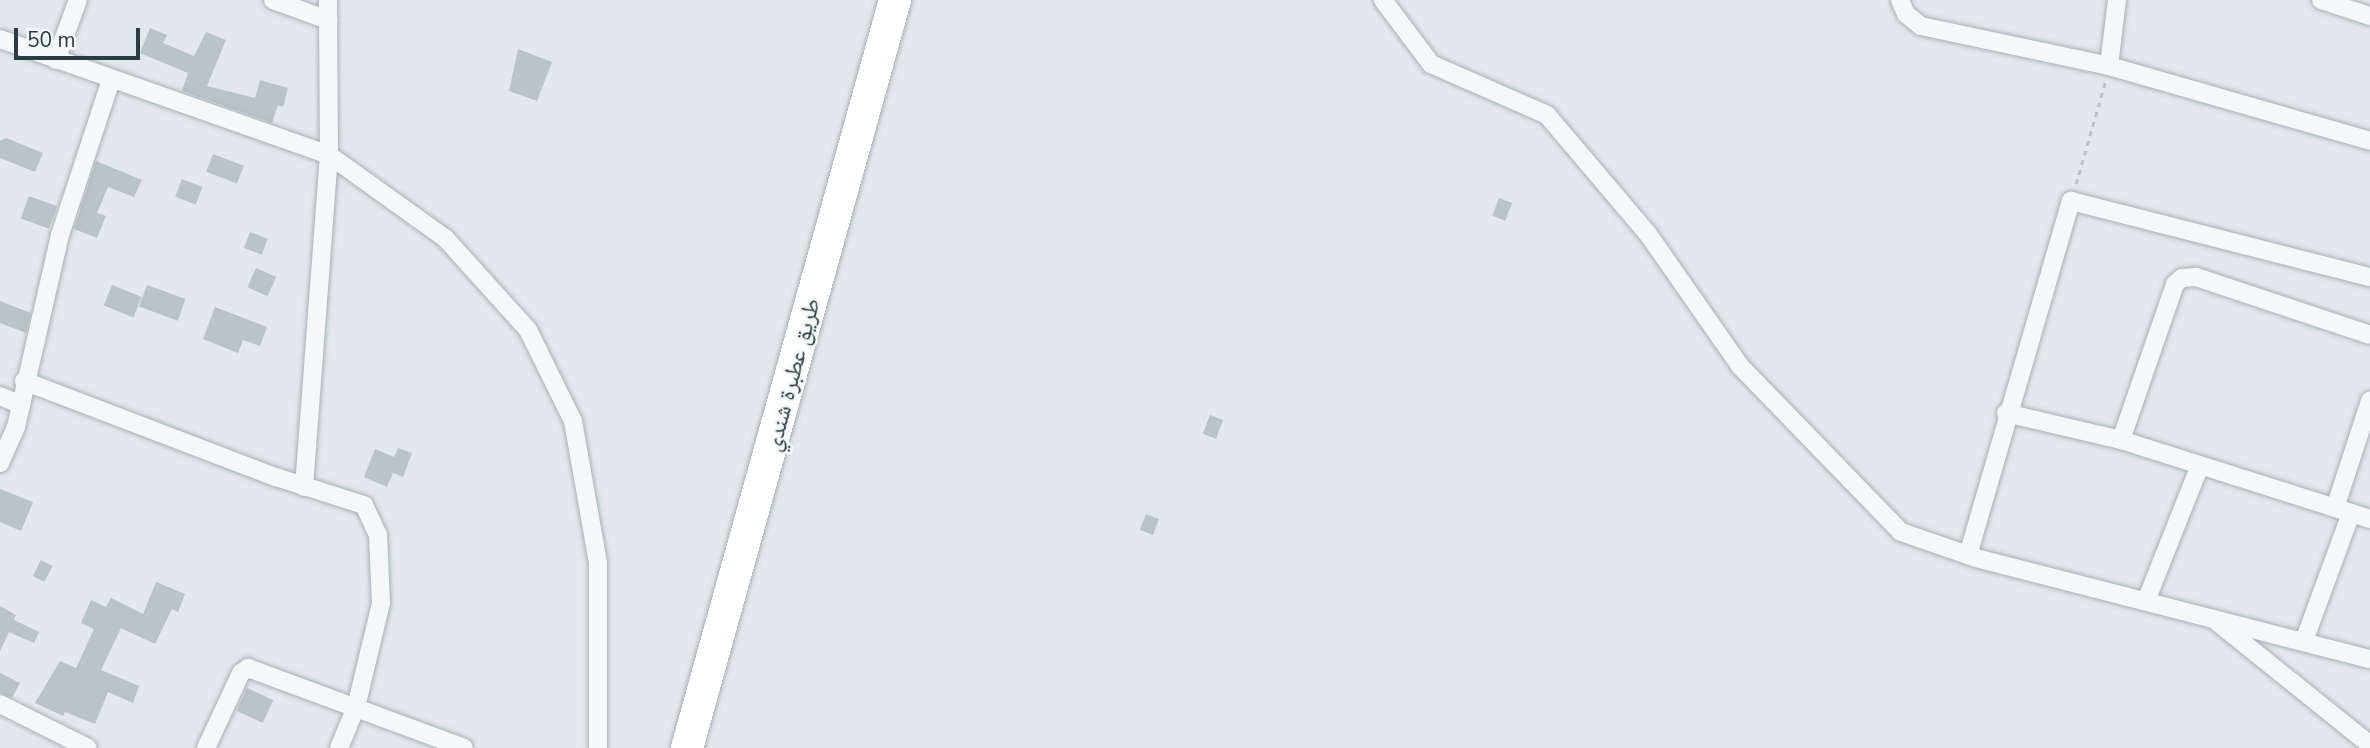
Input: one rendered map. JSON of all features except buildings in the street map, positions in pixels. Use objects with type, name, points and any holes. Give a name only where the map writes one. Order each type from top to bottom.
[{"type":"highway","name":"طريق عطبرة شندي","points":[[687,748],[895,0]]},
{"type":"street","points":[[56,60],[78,0]]},
{"type":"street","points":[[273,0],[328,20]]},
{"type":"street","points":[[304,487],[329,155],[328,0]]},
{"type":"street","points":[[1383,0],[1431,64],[1547,115],[1648,234],[1740,366],[1886,522],[1901,532],[1968,555],[2370,659]]},
{"type":"street","points":[[1900,0],[1906,14],[1921,26],[2109,65],[2370,141]]},
{"type":"street","points":[[2109,65],[2117,0]]},
{"type":"street","points":[[2321,0],[2370,16]]},
{"type":"street","points":[[0,39],[329,155],[446,238],[528,330],[573,421],[598,563],[598,748]]},
{"type":"street","points":[[0,463],[21,405],[24,382],[60,235],[111,80]]},
{"type":"street","points":[[1968,555],[2006,413],[2071,201],[2370,277]]},
{"type":"street","points":[[2121,440],[2175,284],[2182,278],[2196,277],[2370,335]]},
{"type":"street","points":[[24,382],[304,487],[364,505],[378,535],[381,603],[356,707],[339,748]]},
{"type":"street","points":[[0,396],[21,405]]},
{"type":"street","points":[[2304,641],[2343,510],[2370,401]]},
{"type":"street","points":[[2006,413],[2121,440],[2370,519]]},
{"type":"street","points":[[2146,601],[2200,465]]},
{"type":"street","points":[[2211,617],[2370,745]]},
{"type":"street","points":[[206,748],[241,673],[248,668],[464,748]]},
{"type":"street","points":[[0,704],[88,748]]},
{"type":"path","points":[[2071,201],[2109,65]]}]
